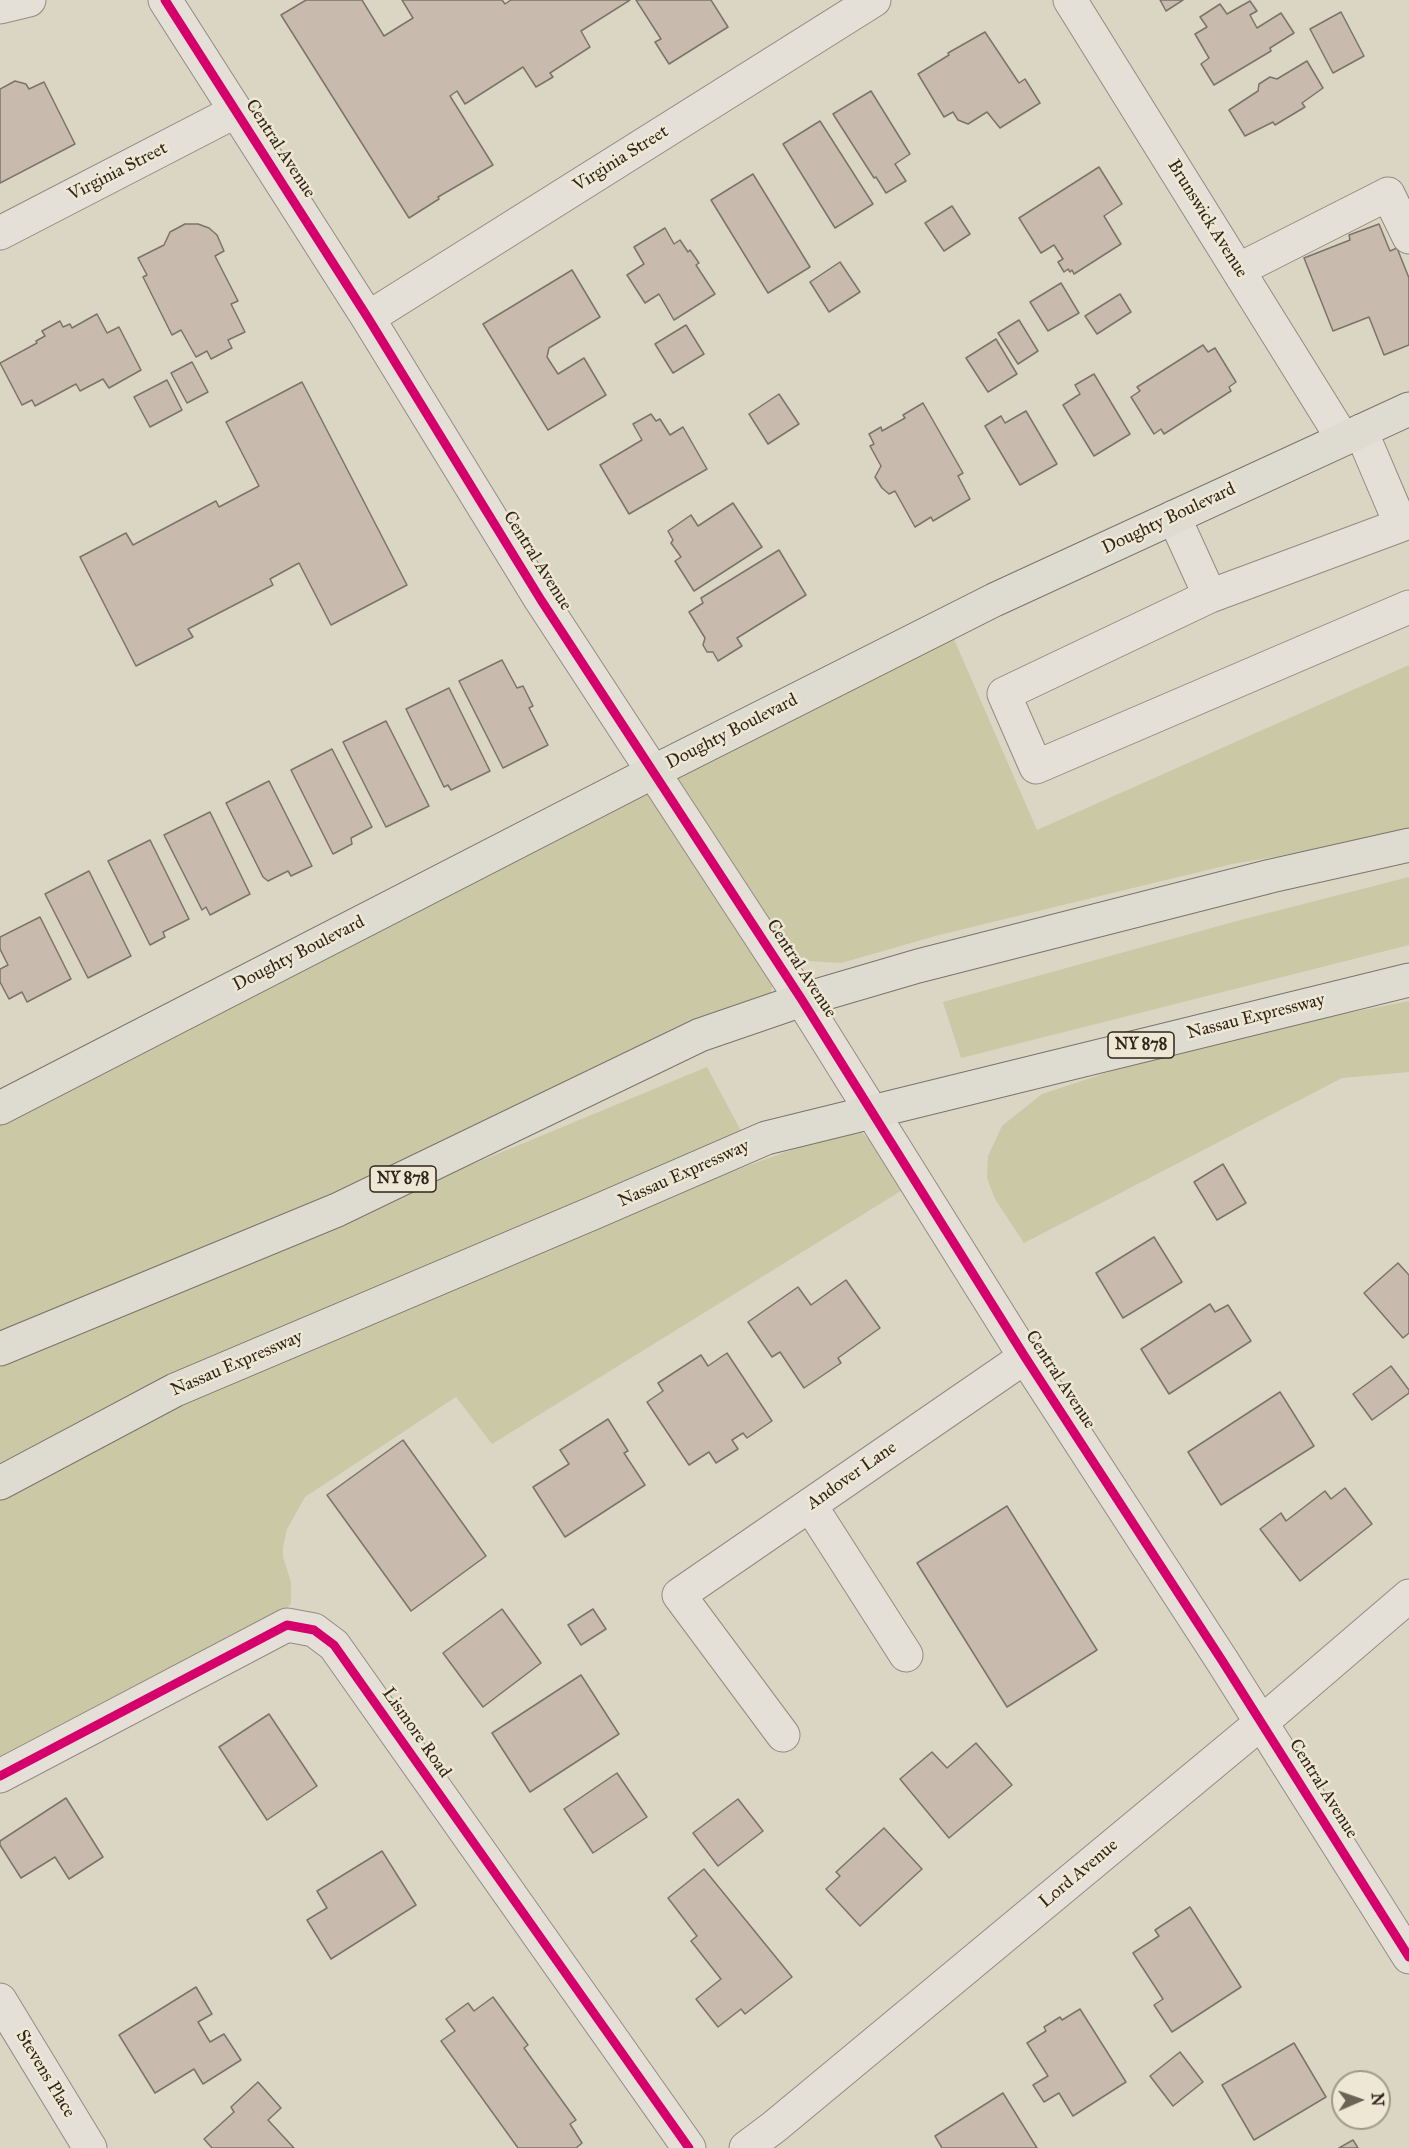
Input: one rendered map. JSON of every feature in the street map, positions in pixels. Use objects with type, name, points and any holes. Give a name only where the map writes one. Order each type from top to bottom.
[{"type":"main road","name":"Doughty Boulevard","points":[[0,1108],[652,772],[994,600],[1409,409]]},
{"type":"main road","name":"NY 878","points":[[0,1349],[338,1210],[700,1035],[802,1000],[918,966],[1159,904],[1409,845]]},
{"type":"main road","name":"Nassau Expressway","points":[[0,1483],[175,1390],[766,1138],[1409,980]]},
{"type":"street","points":[[0,7],[29,0]]},
{"type":"street","name":"Central Avenue","points":[[165,0],[368,318],[541,600],[802,1000],[1025,1357],[1262,1722],[1409,1957]]},
{"type":"street","name":"Virginia Street","points":[[368,318],[874,0]]},
{"type":"street","name":"Brunswick Avenue","points":[[1070,0],[1238,270],[1352,435],[1405,523]]},
{"type":"street","name":"Virginia Street","points":[[0,233],[236,111]]},
{"type":"street","points":[[1238,270],[1388,194],[1409,237]]},
{"type":"street","points":[[1174,517],[1210,596]]},
{"type":"street","points":[[1405,523],[1210,596],[1004,693],[1036,767],[1409,607]]},
{"type":"street","name":"Andover Lane","points":[[783,1735],[680,1595],[1025,1357]]},
{"type":"street","points":[[810,1505],[906,1655]]},
{"type":"street","name":"Lord Avenue","points":[[746,2148],[1262,1722],[1409,1596]]},
{"type":"street","name":"Lismore Road","points":[[0,1776],[287,1625],[314,1630],[334,1645],[689,2148]]},
{"type":"street","name":"Stevens Place","points":[[0,2000],[90,2148]]},
{"type":"shaded area","points":[[950,630],[1037,830],[1409,665],[1409,834],[1232,864],[939,935],[841,963],[807,961],[784,953],[659,775]]},
{"type":"shaded area","points":[[652,777],[766,952],[772,986],[769,1009],[734,1039],[0,1343],[0,1115]]},
{"type":"shaded area","points":[[1409,877],[1409,945],[961,1058],[943,1002],[1237,921]]},
{"type":"shaded area","points":[[1409,1001],[1409,1072],[1342,1078],[1024,1243],[995,1199],[987,1178],[988,1156],[1002,1126],[1042,1094],[1167,1053]]},
{"type":"shaded area","points":[[707,1067],[749,1146],[0,1472],[0,1367],[177,1287]]},
{"type":"shaded area","points":[[845,1131],[861,1132],[882,1152],[904,1189],[492,1444],[456,1397],[305,1497],[287,1529],[283,1547],[283,1557],[291,1582],[291,1603],[280,1618],[0,1763],[0,1492],[166,1403],[713,1178]]},
{"type":"building","points":[[306,0],[362,0],[384,36],[413,18],[402,0],[502,0],[505,4],[511,0],[630,0],[581,31],[590,47],[550,73],[553,77],[536,87],[523,67],[465,104],[457,91],[450,96],[493,165],[438,197],[439,199],[409,218],[281,15]]},
{"type":"building","points":[[636,0],[711,0],[728,27],[669,64],[655,42],[661,39]]},
{"type":"building","points":[[1160,0],[1183,0],[1166,11]]},
{"type":"building","points":[[1250,1],[1257,11],[1250,15],[1257,28],[1281,13],[1294,33],[1270,48],[1271,51],[1214,85],[1201,64],[1209,58],[1195,34],[1207,27],[1200,17],[1220,4],[1227,14]]},
{"type":"building","points":[[1341,12],[1364,56],[1333,73],[1310,29]]},
{"type":"building","points":[[985,32],[1019,83],[1025,79],[1040,103],[1000,128],[987,112],[968,124],[958,120],[953,112],[944,117],[918,74],[949,55],[948,53]]},
{"type":"building","points":[[1307,61],[1323,88],[1302,103],[1305,107],[1275,125],[1273,122],[1245,136],[1229,110],[1258,91],[1259,84],[1270,77],[1277,79]]},
{"type":"building","points":[[15,81],[26,84],[29,89],[44,82],[75,144],[0,183],[0,89]]},
{"type":"building","points":[[871,91],[910,154],[895,164],[906,181],[886,193],[833,114]]},
{"type":"building","points":[[820,121],[873,204],[835,228],[783,144]]},
{"type":"building","points":[[1099,167],[1122,204],[1104,216],[1121,244],[1074,274],[1068,269],[1064,272],[1058,262],[1063,259],[1054,245],[1041,253],[1019,218]]},
{"type":"building","points":[[753,174],[810,267],[768,293],[711,200]]},
{"type":"building","points":[[952,206],[970,234],[944,251],[925,223]]},
{"type":"building","points":[[185,224],[198,224],[209,228],[217,235],[224,251],[215,256],[238,301],[231,304],[245,332],[228,340],[232,348],[211,359],[207,351],[196,357],[181,330],[172,335],[143,277],[147,275],[138,258],[164,245],[170,232]]},
{"type":"building","points":[[1379,224],[1390,251],[1397,248],[1409,278],[1409,345],[1384,355],[1369,317],[1333,331],[1304,258],[1350,240],[1349,235]]},
{"type":"building","points":[[665,228],[674,244],[680,240],[688,252],[690,250],[699,263],[696,265],[715,294],[674,320],[659,294],[645,303],[627,275],[644,264],[634,247]]},
{"type":"building","points":[[840,262],[860,292],[829,312],[810,282]]},
{"type":"building","points":[[572,270],[600,317],[549,348],[547,357],[558,374],[584,358],[606,395],[548,430],[483,324]]},
{"type":"building","points":[[1061,283],[1079,313],[1048,331],[1030,302]]},
{"type":"building","points":[[1120,294],[1131,312],[1097,334],[1085,316]]},
{"type":"building","points":[[97,314],[107,333],[119,327],[141,370],[109,388],[103,379],[80,391],[76,384],[35,406],[32,400],[22,405],[0,363],[37,343],[36,341],[45,336],[42,331],[60,321],[63,327],[70,324],[72,328]]},
{"type":"building","points":[[1019,320],[1038,351],[1018,364],[998,333]]},
{"type":"building","points":[[686,325],[704,354],[673,373],[655,344]]},
{"type":"building","points":[[996,339],[1017,374],[988,392],[966,358]]},
{"type":"building","points":[[1203,345],[1208,352],[1215,348],[1236,382],[1229,387],[1231,391],[1164,434],[1161,429],[1154,434],[1131,397],[1140,391],[1137,387]]},
{"type":"building","points":[[192,362],[208,392],[187,403],[171,373]]},
{"type":"building","points":[[1094,374],[1130,434],[1094,456],[1063,405],[1080,394],[1075,385]]},
{"type":"building","points":[[167,380],[182,410],[150,427],[134,397]]},
{"type":"building","points":[[302,382],[407,585],[331,625],[299,563],[270,579],[273,585],[188,629],[193,637],[136,666],[80,557],[126,533],[133,545],[216,501],[219,507],[259,486],[226,422]]},
{"type":"building","points":[[779,394],[799,424],[768,444],[749,414]]},
{"type":"building","points":[[923,403],[963,473],[958,476],[970,499],[933,521],[931,517],[915,527],[895,491],[889,494],[875,477],[881,466],[870,446],[874,444],[869,434],[881,427],[882,431],[905,418],[903,415]]},
{"type":"building","points":[[1026,411],[1057,464],[1020,485],[985,426],[1001,416],[1005,423]]},
{"type":"building","points":[[651,414],[656,421],[660,419],[670,435],[683,427],[707,469],[629,514],[600,465],[642,440],[633,424]]},
{"type":"building","points":[[733,503],[762,547],[694,591],[675,561],[681,557],[671,543],[673,540],[668,531],[691,515],[698,526]]},
{"type":"building","points":[[779,550],[806,595],[737,638],[742,646],[718,661],[713,652],[707,652],[703,645],[705,638],[689,612],[703,603],[701,598]]},
{"type":"building","points":[[502,660],[517,688],[523,686],[533,706],[529,708],[548,745],[503,768],[459,681]]},
{"type":"building","points":[[449,688],[490,771],[451,790],[448,785],[444,787],[406,709]]},
{"type":"building","points":[[386,721],[429,806],[386,827],[343,742]]},
{"type":"building","points":[[332,749],[372,827],[351,838],[352,844],[333,854],[291,770]]},
{"type":"building","points":[[269,781],[312,866],[291,876],[288,871],[268,881],[263,877],[226,803]]},
{"type":"building","points":[[210,812],[250,894],[210,915],[206,907],[202,910],[164,835]]},
{"type":"building","points":[[150,840],[189,919],[163,932],[165,937],[150,945],[108,861]]},
{"type":"building","points":[[89,871],[131,956],[88,978],[45,894]]},
{"type":"building","points":[[40,917],[71,979],[27,1002],[22,992],[9,999],[0,982],[0,969],[8,965],[0,949],[0,937]]},
{"type":"building","points":[[1223,1164],[1246,1203],[1217,1220],[1194,1182]]},
{"type":"building","points":[[1154,1237],[1182,1282],[1123,1318],[1096,1273]]},
{"type":"building","points":[[1398,1263],[1409,1275],[1409,1333],[1403,1338],[1364,1293]]},
{"type":"building","points":[[846,1280],[880,1328],[838,1358],[841,1363],[804,1388],[780,1352],[772,1357],[748,1322],[798,1287],[811,1305]]},
{"type":"building","points":[[1210,1304],[1215,1312],[1228,1305],[1251,1341],[1169,1394],[1141,1349]]},
{"type":"building","points":[[727,1353],[772,1421],[747,1438],[743,1433],[732,1440],[738,1449],[716,1463],[709,1452],[689,1465],[647,1402],[663,1391],[658,1383],[701,1355],[708,1366]]},
{"type":"building","points":[[1391,1366],[1409,1393],[1372,1420],[1353,1394]]},
{"type":"building","points":[[1280,1392],[1314,1446],[1221,1505],[1188,1452]]},
{"type":"building","points":[[608,1419],[628,1451],[624,1453],[645,1485],[565,1537],[533,1487],[569,1464],[560,1450]]},
{"type":"building","points":[[403,1440],[486,1556],[411,1611],[327,1495]]},
{"type":"building","points":[[1345,1488],[1372,1524],[1300,1581],[1260,1529],[1281,1513],[1286,1521],[1325,1491],[1331,1499]]},
{"type":"building","points":[[1007,1506],[1097,1650],[1007,1707],[917,1563]]},
{"type":"building","points":[[502,1609],[541,1663],[483,1707],[443,1653]]},
{"type":"building","points":[[593,1609],[606,1629],[581,1645],[568,1625]]},
{"type":"building","points":[[581,1675],[619,1734],[530,1792],[492,1733]]},
{"type":"building","points":[[269,1714],[317,1786],[267,1820],[219,1747]]},
{"type":"building","points":[[976,1743],[1012,1785],[949,1838],[900,1779],[932,1752],[947,1768]]},
{"type":"building","points":[[617,1773],[647,1817],[593,1853],[564,1809]]},
{"type":"building","points":[[66,1798],[103,1857],[69,1879],[55,1857],[21,1878],[0,1845],[0,1841]]},
{"type":"building","points":[[738,1799],[763,1831],[718,1866],[693,1833]]},
{"type":"building","points":[[884,1828],[922,1869],[860,1926],[826,1889],[840,1876],[836,1872]]},
{"type":"building","points":[[382,1851],[416,1905],[331,1959],[307,1920],[327,1908],[317,1891]]},
{"type":"building","points":[[704,1869],[792,1977],[745,2014],[741,2009],[718,2027],[696,1999],[721,1979],[691,1941],[697,1936],[668,1898]]},
{"type":"building","points":[[1190,1907],[1241,1987],[1172,2032],[1154,2005],[1163,1999],[1133,1953],[1159,1936],[1155,1930]]},
{"type":"building","points":[[196,1987],[212,2014],[198,2022],[210,2042],[224,2034],[241,2060],[203,2084],[194,2069],[155,2093],[119,2035]]},
{"type":"building","points":[[493,1997],[528,2045],[524,2048],[576,2120],[570,2124],[582,2143],[576,2148],[518,2148],[441,2041],[455,2031],[446,2019],[468,2003],[474,2011]]},
{"type":"building","points":[[1080,2009],[1126,2082],[1073,2116],[1059,2093],[1044,2102],[1033,2085],[1048,2076],[1027,2043],[1046,2031],[1044,2027]]},
{"type":"building","points":[[1294,2043],[1326,2097],[1254,2140],[1222,2085]]},
{"type":"building","points":[[1180,2052],[1203,2082],[1173,2106],[1150,2076]]},
{"type":"building","points":[[258,2082],[281,2108],[268,2120],[294,2148],[212,2148],[204,2139],[234,2112],[231,2107]]},
{"type":"building","points":[[1003,2093],[1037,2148],[942,2148],[935,2136]]},
{"type":"building","points":[[1353,2140],[1358,2148],[1339,2148]]},
{"type":"cycle path","points":[[165,0],[368,318],[541,600],[802,1000],[1025,1357],[1223,1662],[1409,1957]]},
{"type":"cycle path","points":[[0,1776],[287,1625],[314,1630],[334,1645],[689,2148]]}]
